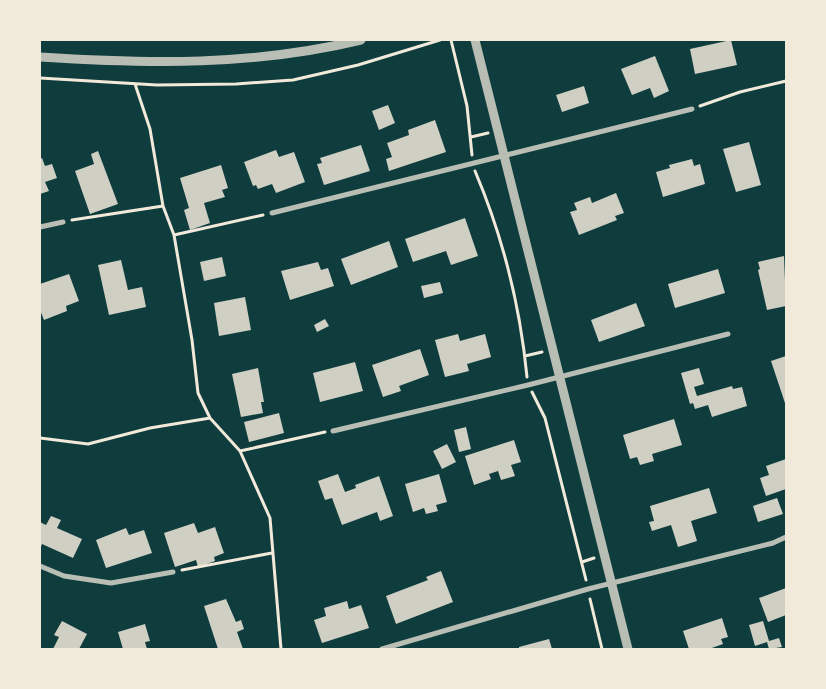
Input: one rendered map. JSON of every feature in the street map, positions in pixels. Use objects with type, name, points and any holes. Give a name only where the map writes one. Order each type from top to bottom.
[{"type":"street","points":[[40,56],[194,63],[304,51],[361,40]]},
{"type":"street","points":[[475,40],[506,156],[628,649]]},
{"type":"street","points":[[272,213],[692,109]]},
{"type":"street","points":[[40,227],[63,222]]},
{"type":"street","points":[[333,431],[528,385],[728,334]]},
{"type":"street","points":[[382,649],[588,589],[773,543],[786,537]]},
{"type":"street","points":[[40,566],[64,576],[112,583],[173,572]]},
{"type":"path","points":[[40,78],[135,84],[236,84],[292,80],[358,65],[440,40]]},
{"type":"path","points":[[451,40],[467,106],[472,163],[493,212],[518,303],[528,385],[545,418],[602,649]]},
{"type":"path","points":[[692,109],[740,92],[786,80]]},
{"type":"path","points":[[135,84],[150,129],[163,206],[174,235],[192,340],[198,393],[210,418],[240,451],[270,518],[281,649]]},
{"type":"path","points":[[63,222],[163,206]]},
{"type":"path","points":[[174,235],[272,213]]},
{"type":"path","points":[[525,356],[553,350]]},
{"type":"path","points":[[40,438],[88,444],[150,428],[210,418]]},
{"type":"path","points":[[240,451],[333,431]]},
{"type":"path","points":[[173,572],[272,553]]},
{"type":"building","points":[[731,40],[737,65],[695,74],[690,49]]},
{"type":"building","points":[[655,56],[669,91],[654,98],[650,88],[632,95],[621,69]]},
{"type":"building","points":[[584,86],[589,103],[562,112],[556,95]]},
{"type":"building","points":[[388,105],[395,123],[379,130],[372,111]]},
{"type":"building","points":[[435,120],[446,152],[389,171],[386,159],[392,157],[387,143],[409,135],[408,130]]},
{"type":"building","points":[[749,142],[761,185],[736,192],[723,149]]},
{"type":"building","points":[[361,145],[370,171],[324,185],[317,164],[322,163],[320,158]]},
{"type":"building","points":[[276,150],[279,157],[294,152],[305,182],[276,193],[272,184],[258,189],[256,185],[253,186],[244,162]]},
{"type":"building","points":[[98,151],[118,204],[90,214],[75,171],[94,164],[91,154]]},
{"type":"building","points":[[42,158],[45,166],[52,164],[57,178],[45,182],[49,191],[40,194],[40,159]]},
{"type":"building","points":[[692,159],[694,166],[700,164],[705,184],[663,197],[656,172],[670,168],[669,165]]},
{"type":"building","points":[[221,165],[228,188],[222,190],[225,197],[204,203],[210,223],[190,230],[184,210],[189,208],[180,178]]},
{"type":"building","points":[[616,193],[624,213],[615,216],[617,220],[579,235],[570,212],[577,210],[574,203],[590,197],[592,203]]},
{"type":"building","points":[[465,218],[478,256],[451,265],[446,251],[413,262],[405,239]]},
{"type":"building","points":[[389,241],[398,267],[351,285],[341,259]]},
{"type":"building","points":[[784,256],[786,306],[767,310],[758,262]]},
{"type":"building","points":[[222,257],[226,276],[204,281],[200,262]]},
{"type":"building","points":[[121,260],[128,290],[142,287],[146,307],[109,315],[98,265]]},
{"type":"building","points":[[318,262],[321,270],[328,268],[334,286],[290,300],[281,271]]},
{"type":"building","points":[[718,269],[725,293],[675,308],[668,284]]},
{"type":"building","points":[[69,274],[79,301],[66,306],[67,311],[44,320],[40,310],[40,284]]},
{"type":"building","points":[[440,282],[443,293],[424,298],[421,286]]},
{"type":"building","points":[[245,297],[251,330],[219,336],[214,303]]},
{"type":"building","points":[[636,303],[645,326],[599,342],[591,320]]},
{"type":"building","points":[[325,319],[329,326],[317,332],[314,325]]},
{"type":"building","points":[[458,334],[460,341],[485,334],[491,357],[467,364],[469,371],[445,377],[435,340]]},
{"type":"building","points":[[420,349],[429,375],[399,386],[401,391],[383,397],[372,365]]},
{"type":"building","points":[[786,356],[786,406],[771,361]]},
{"type":"building","points":[[355,362],[363,391],[320,402],[313,373]]},
{"type":"building","points":[[258,368],[264,402],[261,402],[263,413],[241,417],[232,374]]},
{"type":"building","points":[[699,368],[704,384],[694,387],[697,396],[732,386],[733,389],[742,387],[747,406],[712,417],[708,405],[695,409],[693,403],[690,404],[681,373]]},
{"type":"building","points":[[279,413],[284,433],[249,442],[244,422]]},
{"type":"building","points":[[674,419],[682,445],[652,454],[654,461],[640,465],[637,457],[630,459],[623,435]]},
{"type":"building","points":[[466,427],[471,449],[459,452],[454,430]]},
{"type":"building","points":[[514,440],[521,462],[511,465],[515,476],[501,480],[498,471],[489,474],[491,479],[474,485],[465,456]]},
{"type":"building","points":[[447,444],[456,462],[442,469],[433,451]]},
{"type":"building","points":[[786,459],[786,489],[766,496],[760,478],[769,475],[766,466]]},
{"type":"building","points":[[338,474],[345,492],[356,488],[355,485],[379,476],[393,516],[380,521],[377,512],[342,525],[332,498],[325,500],[318,481]]},
{"type":"building","points":[[439,474],[447,502],[436,505],[438,511],[426,514],[424,508],[413,512],[405,484]]},
{"type":"building","points":[[709,488],[717,513],[691,521],[697,541],[678,547],[671,525],[652,531],[649,522],[654,521],[650,506]]},
{"type":"building","points":[[777,498],[783,514],[758,522],[753,506]]},
{"type":"building","points":[[51,516],[61,520],[57,528],[82,539],[73,558],[42,544],[40,549],[40,522],[46,525]]},
{"type":"building","points":[[194,523],[198,533],[215,527],[224,553],[214,557],[215,561],[198,567],[196,560],[175,567],[164,533]]},
{"type":"building","points":[[126,528],[129,535],[144,530],[152,553],[106,568],[96,540]]},
{"type":"building","points":[[441,571],[453,602],[396,624],[386,596],[428,580],[426,577]]},
{"type":"building","points":[[786,588],[786,615],[768,622],[759,598]]},
{"type":"building","points":[[226,599],[236,622],[241,620],[244,629],[237,632],[243,649],[218,649],[204,606]]},
{"type":"building","points":[[347,601],[349,609],[361,605],[369,628],[322,643],[314,620],[326,616],[324,608]]},
{"type":"building","points":[[722,618],[728,637],[721,639],[723,644],[709,649],[689,649],[683,631]]},
{"type":"building","points":[[62,621],[87,634],[79,649],[53,649],[59,637],[54,635]]},
{"type":"building","points":[[763,621],[769,641],[779,638],[782,647],[769,649],[767,642],[755,646],[749,625]]},
{"type":"building","points":[[145,624],[150,641],[145,642],[147,649],[123,649],[118,632]]},
{"type":"building","points":[[549,639],[552,649],[519,649],[519,647]]}]
